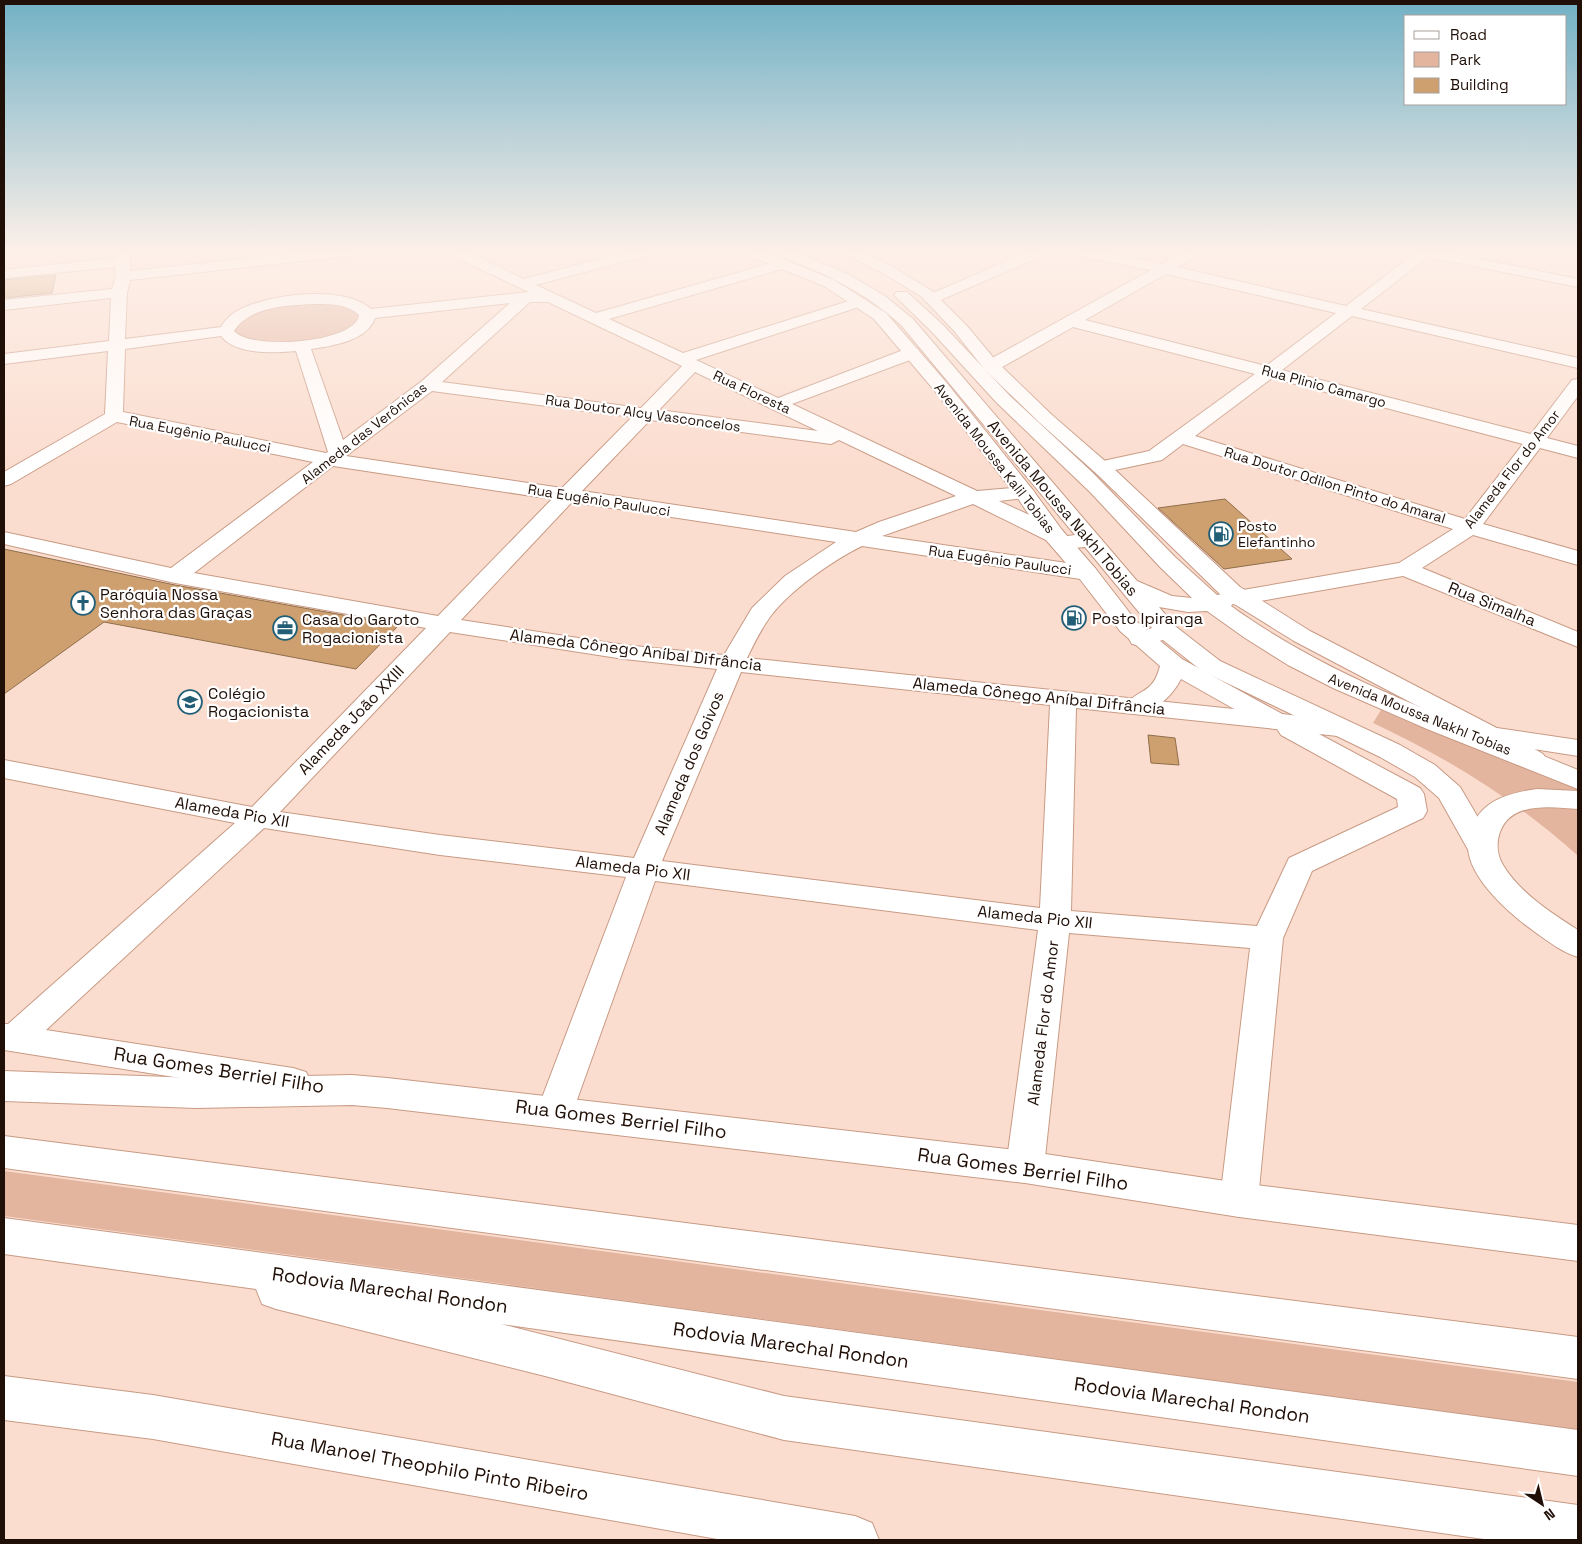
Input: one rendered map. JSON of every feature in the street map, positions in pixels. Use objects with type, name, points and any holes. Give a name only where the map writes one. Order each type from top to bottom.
[{"type":"main road","points":[[4,480],[114,416],[119,322]]},
{"type":"main road","points":[[226,331],[230,322]]},
{"type":"main road","points":[[226,331],[230,338],[258,347],[302,346],[344,336],[365,322]]},
{"type":"main road","name":"Alameda das Verônicas","points":[[175,576],[428,385],[492,322]]},
{"type":"main road","name":"Rua Floresta","points":[[603,322],[975,497],[1058,539]]},
{"type":"main road","points":[[687,361],[801,322]]},
{"type":"main road","name":"Avenida Moussa Kalil Tobias","points":[[885,322],[940,386],[1037,492],[1058,539],[1128,626],[1172,664],[1410,794],[1413,811],[1300,866],[1267,938]]},
{"type":"main road","points":[[777,404],[907,347],[907,322]]},
{"type":"main road","name":"Avenida Moussa Nakhl Tobias","points":[[907,322],[1022,460],[1037,492],[1090,540],[1167,631],[1211,666],[1338,728],[1390,751],[1425,771],[1450,793],[1490,868],[1507,890],[1530,911],[1578,945]]},
{"type":"main road","name":"Avenida Moussa Nakhl Tobias","points":[[940,322],[990,386],[1044,427],[1080,470],[1169,564],[1224,595],[1261,638],[1320,674],[1578,780]]},
{"type":"main road","points":[[951,322],[961,329],[1044,427],[1101,467],[1224,595],[1341,658],[1497,736],[1534,761]]},
{"type":"main road","points":[[991,366],[1068,322]]},
{"type":"main road","name":"Rua Plinio Camargo","points":[[1074,322],[1578,452]]},
{"type":"main road","points":[[1022,460],[1057,470],[1080,470],[1155,456],[1335,322]]},
{"type":"main road","points":[[1398,322],[1578,363]]},
{"type":"main road","points":[[4,359],[226,331]]},
{"type":"main road","points":[[302,346],[335,457]]},
{"type":"main road","name":"Alameda João XXIII","points":[[9,1038],[258,818],[645,414],[687,361]]},
{"type":"main road","name":"Alameda Flor do Amor","points":[[1121,578],[1149,596],[1172,604],[1405,569],[1470,527],[1578,384]]},
{"type":"main road","name":"Rua Doutor Alcy Vasconcelos","points":[[428,385],[858,442]]},
{"type":"main road","points":[[940,386],[978,406]]},
{"type":"main road","name":"Rua Eugênio Paulucci","points":[[114,416],[335,457],[566,496],[1087,573]]},
{"type":"main road","name":"Rua Doutor Odilon Pinto do Amaral","points":[[1179,437],[1470,527],[1578,558]]},
{"type":"main road","name":"Alameda dos Goivos","points":[[555,1111],[644,869],[732,663],[760,613],[794,581],[836,550],[886,526],[975,497],[1071,490],[1093,494],[1118,508]]},
{"type":"main road","name":"Alameda Cônego Aníbal Difrância","points":[[4,538],[175,576],[443,624],[624,652],[1338,728]]},
{"type":"main road","points":[[1058,539],[1090,540]]},
{"type":"main road","name":"Rua Simalha","points":[[1405,569],[1578,640]]},
{"type":"main road","points":[[1142,638],[1167,631]]},
{"type":"main road","points":[[1138,706],[1157,695],[1165,686],[1170,677],[1172,664]]},
{"type":"main road","name":"Alameda Flor do Amor","points":[[1025,1167],[1056,921],[1063,698]]},
{"type":"main road","points":[[1497,736],[1578,748]]},
{"type":"main road","name":"Alameda Pio XII","points":[[4,769],[258,818],[440,845],[1056,921],[1267,938]]},
{"type":"main road","points":[[1481,848],[1490,818],[1503,808],[1539,797],[1578,800]]},
{"type":"main road","points":[[1239,1200],[1267,938]]},
{"type":"main road","name":"Rua Gomes Berriel Filho","points":[[9,1038],[262,1078],[352,1090],[555,1111],[1025,1167],[1239,1200],[1578,1243]]},
{"type":"main road","points":[[4,1086],[196,1093],[352,1090]]},
{"type":"main road","points":[[4,1152],[1578,1358]]},
{"type":"main road","name":"Rodovia Marechal Rondon","points":[[4,1236],[1578,1452]]},
{"type":"main road","points":[[132,1254],[545,1355],[784,1418],[1578,1529]]},
{"type":"main road","name":"Rua Manoel Theophilo Pinto Ribeiro","points":[[4,1398],[162,1419],[854,1540]]},
{"type":"green space","points":[[234,322],[357,322],[346,334],[271,347],[233,336]]},
{"type":"green space","points":[[1381,710],[1413,724],[1503,755],[1578,790],[1578,856],[1530,817],[1480,782],[1401,736],[1373,723]]},
{"type":"green space","points":[[4,1171],[1578,1382],[1578,1430],[4,1216]]},
{"type":"building","name":"Posto Elefantinho","points":[[1225,499],[1292,559],[1224,569],[1158,508]]},
{"type":"building","points":[[4,549],[175,585],[399,625],[356,669],[104,622],[4,694]]},
{"type":"building","points":[[1148,735],[1175,738],[1179,765],[1151,763]]},
{"type":"place","name":"Posto Elefantinho","points":[[1221,534]]},
{"type":"place","name":"Paróquia Nossa Senhora das Graças","points":[[83,603]]},
{"type":"place","name":"Posto Ipiranga","points":[[1074,618]]},
{"type":"place","name":"Casa do Garoto Rogacionista","points":[[285,628]]},
{"type":"place","name":"Colégio Rogacionista","points":[[190,702]]}]
